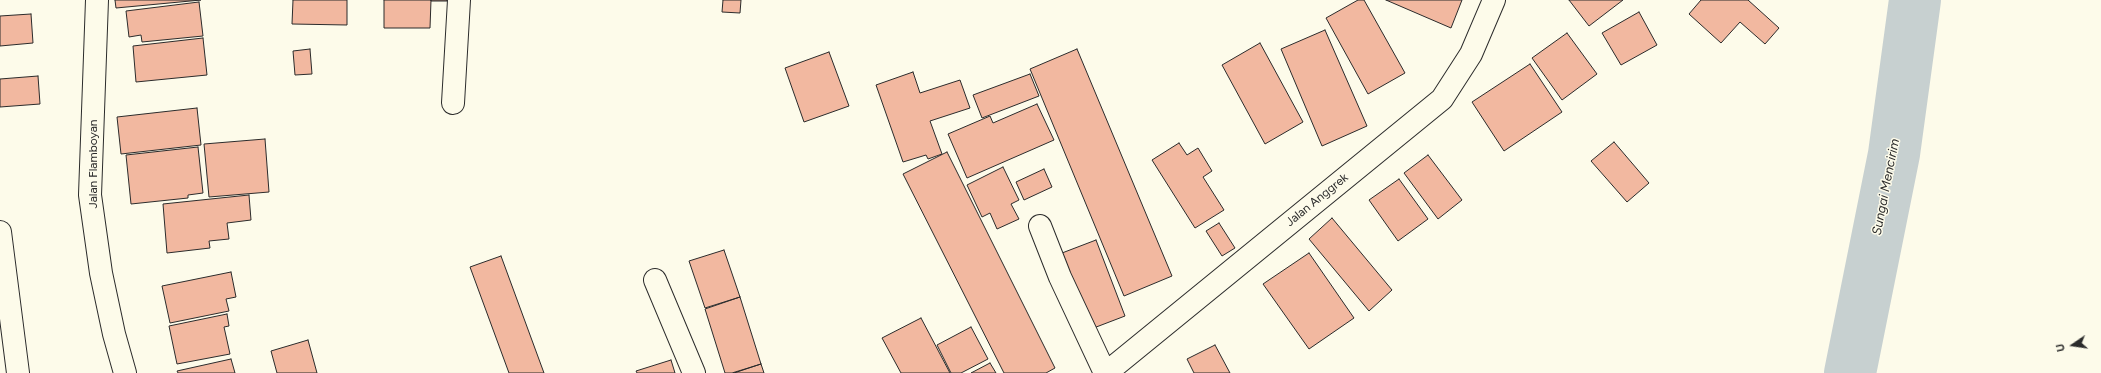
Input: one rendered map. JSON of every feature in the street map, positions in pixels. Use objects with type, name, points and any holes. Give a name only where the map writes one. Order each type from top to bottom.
[{"type":"street","name":"Jalan Flamboyan","points":[[97,0],[90,195],[101,273],[114,334],[125,373]]},
{"type":"street","points":[[453,103],[459,0]]},
{"type":"street","name":"Jalan Anggrek","points":[[1106,373],[1442,99],[1471,54],[1494,0]]},
{"type":"street","points":[[1040,226],[1060,277],[1106,373]]},
{"type":"street","points":[[0,232],[18,373]]},
{"type":"street","points":[[655,280],[694,373]]},
{"type":"building","points":[[115,0],[201,0],[116,8]]},
{"type":"building","points":[[293,0],[347,0],[347,25],[292,24]]},
{"type":"building","points":[[384,0],[431,0],[430,28],[384,28]]},
{"type":"building","points":[[447,0],[447,1],[431,1]]},
{"type":"building","points":[[723,0],[741,0],[740,13],[722,12]]},
{"type":"building","points":[[1358,0],[1364,0],[1405,73],[1368,94],[1326,18]]},
{"type":"building","points":[[1386,0],[1462,0],[1451,28]]},
{"type":"building","points":[[1569,0],[1623,0],[1589,26]]},
{"type":"building","points":[[1701,0],[1748,0],[1779,28],[1765,44],[1740,22],[1721,43],[1689,14]]},
{"type":"building","points":[[199,2],[203,36],[142,42],[141,35],[129,37],[126,11]]},
{"type":"building","points":[[1639,12],[1657,45],[1621,65],[1602,33]]},
{"type":"building","points":[[31,14],[33,43],[0,46],[0,16]]},
{"type":"building","points":[[1325,30],[1367,126],[1322,146],[1281,49]]},
{"type":"building","points":[[1567,33],[1597,74],[1562,100],[1532,58]]},
{"type":"building","points":[[203,38],[207,75],[136,82],[133,46]]},
{"type":"building","points":[[1260,43],[1303,122],[1265,144],[1222,65]]},
{"type":"building","points":[[310,49],[312,74],[295,75],[293,51]]},
{"type":"building","points":[[1077,49],[1172,276],[1124,296],[1030,69]]},
{"type":"building","points":[[829,52],[849,106],[804,122],[785,68]]},
{"type":"building","points":[[1530,64],[1562,112],[1504,151],[1472,102]]},
{"type":"building","points":[[913,72],[920,93],[960,80],[970,108],[930,121],[942,154],[928,159],[926,155],[903,162],[876,85]]},
{"type":"building","points":[[1030,74],[1039,96],[982,118],[973,95]]},
{"type":"building","points":[[38,76],[40,104],[0,107],[0,79]]},
{"type":"building","points":[[1037,104],[1054,140],[967,178],[948,134],[990,116],[993,123]]},
{"type":"building","points":[[197,108],[201,145],[121,154],[117,117]]},
{"type":"building","points":[[265,139],[269,192],[209,197],[204,144]]},
{"type":"building","points":[[1614,142],[1649,183],[1627,202],[1591,161]]},
{"type":"building","points":[[1179,143],[1187,155],[1198,148],[1212,171],[1203,177],[1224,210],[1195,228],[1152,160]]},
{"type":"building","points":[[198,147],[203,193],[188,195],[188,198],[131,204],[126,155]]},
{"type":"building","points":[[947,152],[1055,368],[1046,373],[1004,373],[903,174]]},
{"type":"building","points":[[1428,155],[1462,200],[1438,219],[1404,173]]},
{"type":"building","points":[[1003,167],[1019,200],[1011,204],[1019,219],[997,229],[990,213],[982,217],[967,185]]},
{"type":"building","points":[[1044,169],[1052,187],[1024,200],[1016,182]]},
{"type":"building","points":[[1399,179],[1428,219],[1398,241],[1369,200]]},
{"type":"building","points":[[249,195],[251,220],[227,223],[229,239],[209,241],[210,248],[167,253],[163,204]]},
{"type":"building","points":[[1332,218],[1392,290],[1369,311],[1309,239]]},
{"type":"building","points":[[1219,223],[1235,248],[1222,256],[1206,231]]},
{"type":"building","points":[[1096,240],[1125,316],[1091,329],[1062,253]]},
{"type":"building","points":[[724,250],[740,297],[705,308],[689,261]]},
{"type":"building","points":[[1309,253],[1354,318],[1309,349],[1263,284]]},
{"type":"building","points":[[501,256],[544,373],[509,373],[470,267]]},
{"type":"building","points":[[231,272],[236,297],[226,299],[229,311],[170,323],[162,286]]},
{"type":"building","points":[[740,297],[761,364],[732,373],[725,373],[705,309]]},
{"type":"building","points":[[227,314],[229,326],[224,327],[230,354],[177,364],[169,326]]},
{"type":"building","points":[[921,318],[950,373],[901,373],[882,338]]},
{"type":"building","points":[[971,327],[988,359],[961,373],[951,373],[937,345]]},
{"type":"building","points":[[308,340],[317,373],[277,373],[271,351]]},
{"type":"building","points":[[1215,345],[1230,373],[1194,373],[1187,359]]},
{"type":"building","points":[[231,359],[235,373],[178,373],[177,371]]},
{"type":"building","points":[[671,360],[675,373],[637,373],[636,371]]},
{"type":"building","points":[[990,363],[996,373],[971,373]]},
{"type":"building","points":[[761,364],[764,373],[734,373]]},
{"type":"waterway","name":"Sungai Mencirim","points":[[1850,373],[1894,154],[1915,0]]}]
